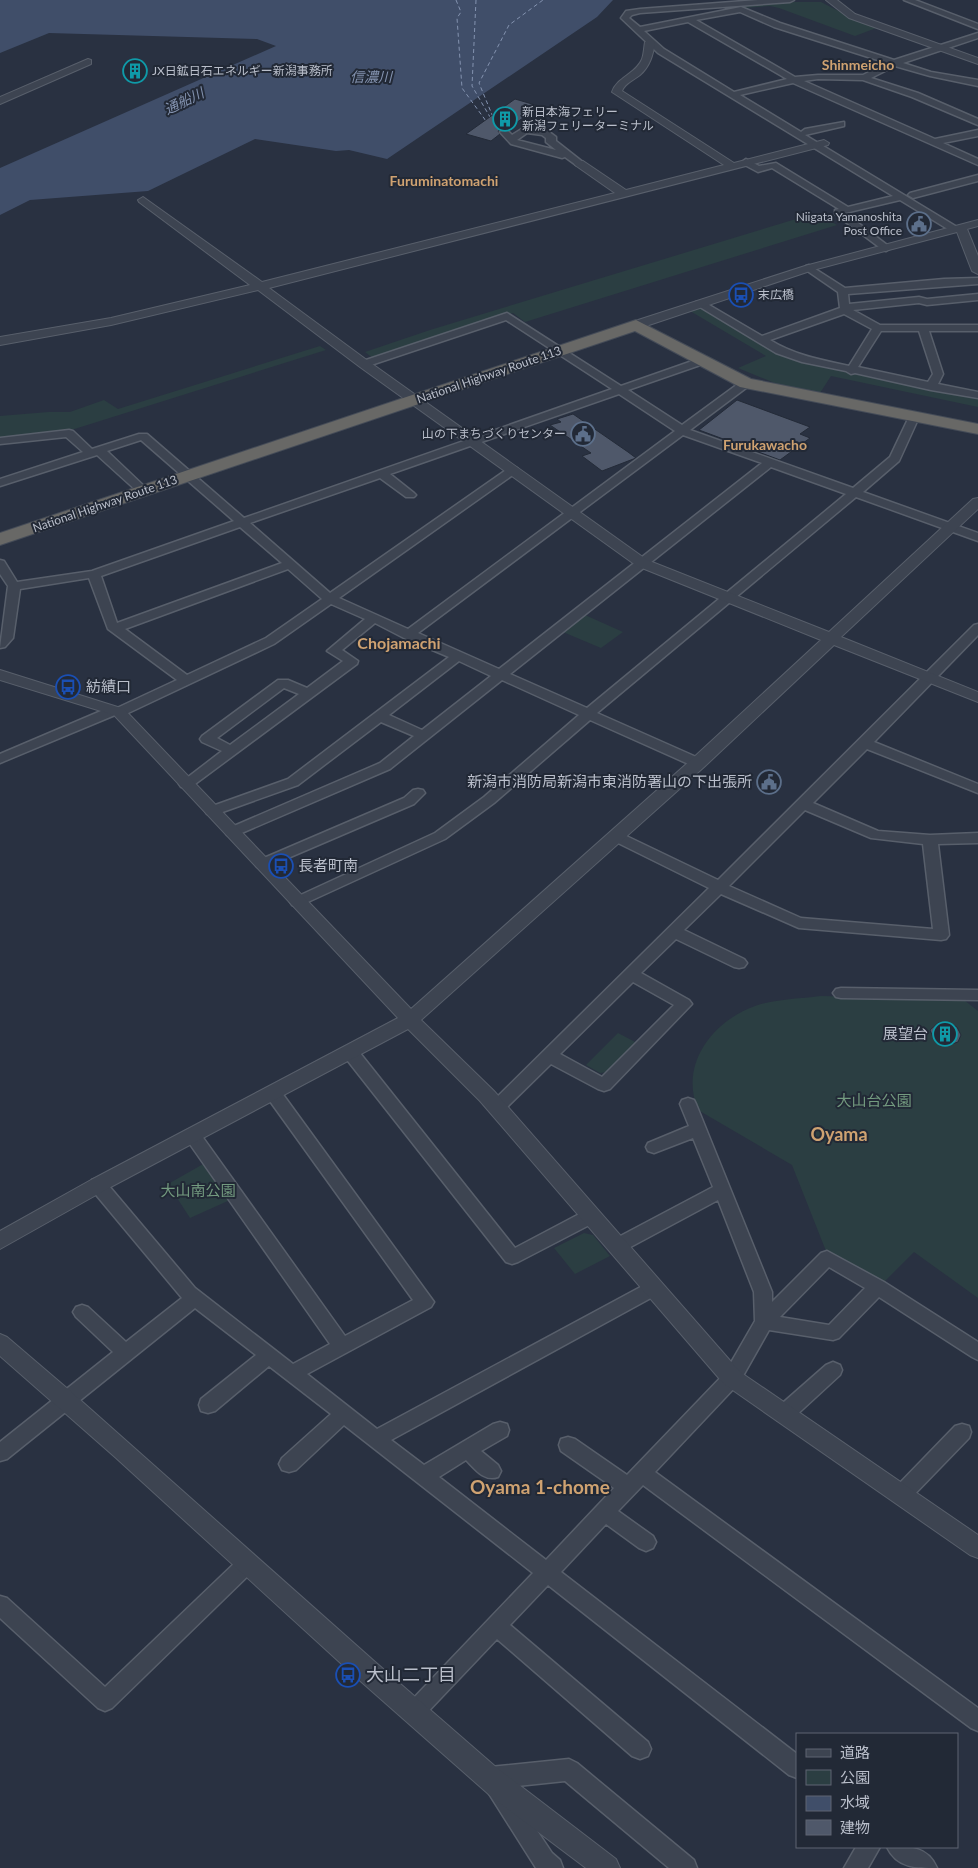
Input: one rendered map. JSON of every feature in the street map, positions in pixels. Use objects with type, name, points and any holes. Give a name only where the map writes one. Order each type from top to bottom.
[{"type":"highway","name":"National Highway Route 113","points":[[0,539],[636,325]]},
{"type":"highway","points":[[636,325],[702,361],[746,382],[766,388],[978,429]]},
{"type":"street","points":[[790,0],[640,11],[629,14],[625,18],[660,51],[715,86],[913,195],[965,226],[978,269]]},
{"type":"street","points":[[831,0],[852,16],[978,60]]},
{"type":"street","points":[[908,0],[978,27]]},
{"type":"street","points":[[639,31],[741,9],[777,26],[894,63],[930,74],[978,83]]},
{"type":"street","points":[[690,20],[794,80],[978,162]]},
{"type":"street","points":[[639,31],[738,93],[805,132],[819,144],[900,197],[965,226]]},
{"type":"street","points":[[864,78],[894,63],[944,48],[978,35]]},
{"type":"street","points":[[650,42],[647,59],[638,72],[619,86],[617,92],[732,166]]},
{"type":"street","points":[[0,101],[88,62]]},
{"type":"street","points":[[738,93],[794,80],[818,77],[864,78],[915,95],[978,122]]},
{"type":"street","points":[[805,132],[841,124]]},
{"type":"street","points":[[512,140],[525,130],[545,133],[553,139],[549,140],[623,194]]},
{"type":"street","points":[[504,132],[514,142],[551,151],[579,163]]},
{"type":"street","points":[[935,142],[978,132]]},
{"type":"street","points":[[0,341],[49,334],[138,316],[819,144]]},
{"type":"street","points":[[746,162],[758,169],[773,165],[843,207]]},
{"type":"street","points":[[913,195],[978,178]]},
{"type":"street","points":[[886,248],[838,212],[900,197]]},
{"type":"street","points":[[143,200],[364,364],[474,441],[642,564],[978,697]]},
{"type":"street","points":[[636,325],[809,268],[965,226]]},
{"type":"street","points":[[809,268],[843,292],[944,282],[978,281]]},
{"type":"street","points":[[843,292],[845,309]]},
{"type":"street","points":[[761,340],[845,309],[919,300],[927,302],[978,297]]},
{"type":"street","points":[[700,304],[780,351],[806,360],[931,387],[978,395]]},
{"type":"street","points":[[845,309],[878,328],[978,328]]},
{"type":"street","points":[[364,364],[507,316],[683,431],[978,537]]},
{"type":"street","points":[[851,370],[878,328]]},
{"type":"street","points":[[923,328],[938,374],[931,387]]},
{"type":"street","points":[[14,586],[94,574],[702,361]]},
{"type":"street","points":[[408,635],[573,514],[746,382]]},
{"type":"street","points":[[297,902],[440,836],[489,800],[588,714],[895,459],[914,417]]},
{"type":"street","points":[[0,441],[69,433],[143,491]]},
{"type":"street","points":[[0,483],[143,436],[328,598],[698,763]]},
{"type":"street","points":[[232,832],[385,766],[769,463]]},
{"type":"street","points":[[0,758],[116,712],[270,641],[305,618],[328,598],[513,470]]},
{"type":"street","points":[[381,473],[410,495]]},
{"type":"street","points":[[0,1240],[98,1185],[410,1020],[698,763],[978,502]]},
{"type":"street","points":[[0,564],[14,586],[7,638],[0,644]]},
{"type":"street","points":[[116,628],[290,564]]},
{"type":"street","points":[[94,574],[112,626],[186,680]]},
{"type":"street","points":[[186,784],[352,661],[333,651],[372,619]]},
{"type":"street","points":[[497,1107],[804,804],[978,628]]},
{"type":"street","points":[[212,811],[293,782],[458,656]]},
{"type":"street","points":[[0,675],[116,712],[410,1020],[497,1107],[732,1378],[978,1548]]},
{"type":"street","points":[[231,750],[207,739],[283,682],[308,693]]},
{"type":"street","points":[[379,716],[422,736]]},
{"type":"street","points":[[865,743],[978,789]]},
{"type":"street","points":[[262,864],[408,801],[418,793]]},
{"type":"street","points":[[804,804],[876,835],[930,840],[978,838]]},
{"type":"street","points":[[615,836],[719,887],[799,923],[941,935],[930,840]]},
{"type":"street","points":[[675,932],[739,963]]},
{"type":"street","points":[[550,1056],[604,1085],[684,1004],[632,975]]},
{"type":"street","points":[[840,993],[978,995]]},
{"type":"street","points":[[350,1052],[512,1257],[592,1216]]},
{"type":"street","points":[[273,1093],[425,1302],[293,1373]]},
{"type":"street","points":[[688,1104],[763,1292],[764,1322]]},
{"type":"street","points":[[654,1147],[698,1130]]},
{"type":"street","points":[[192,1136],[342,1347]]},
{"type":"street","points":[[98,1185],[189,1293],[796,1767]]},
{"type":"street","points":[[617,1246],[722,1190]]},
{"type":"street","points":[[414,1712],[732,1378],[764,1322],[827,1258],[878,1287],[978,1352]]},
{"type":"street","points":[[764,1322],[833,1333],[878,1287]]},
{"type":"street","points":[[376,1439],[654,1288]]},
{"type":"street","points":[[0,1453],[196,1297]]},
{"type":"street","points":[[82,1312],[126,1352]]},
{"type":"street","points":[[0,1343],[490,1778],[607,1868]]},
{"type":"street","points":[[208,1406],[269,1355]]},
{"type":"street","points":[[784,1414],[833,1370]]},
{"type":"street","points":[[289,1464],[344,1414]]},
{"type":"street","points":[[423,1476],[500,1430]]},
{"type":"street","points":[[901,1495],[962,1432]]},
{"type":"street","points":[[568,1445],[635,1480],[978,1721]]},
{"type":"street","points":[[467,1450],[491,1471]]},
{"type":"street","points":[[605,1512],[646,1542]]},
{"type":"street","points":[[0,1605],[105,1701],[247,1564]]},
{"type":"street","points":[[496,1626],[640,1749]]},
{"type":"street","points":[[490,1778],[569,1770],[686,1868]]},
{"type":"street","points":[[490,1778],[544,1861],[552,1868]]},
{"type":"street","points":[[855,1868],[868,1848]]},
{"type":"street","points":[[899,1848],[926,1868]]},
{"type":"green space","points":[[821,2],[848,16],[879,27],[855,36],[779,8],[770,6],[744,8],[737,5]]},
{"type":"green space","points":[[816,213],[837,225],[525,322],[513,313],[374,359],[365,352],[430,330]]},
{"type":"green space","points":[[700,304],[806,360],[978,395],[978,407],[831,376],[820,393],[777,384],[738,368],[766,356],[685,308]]},
{"type":"green space","points":[[320,346],[326,350],[65,432],[0,439],[0,416],[70,412],[104,400],[118,409]]},
{"type":"green space","points":[[585,615],[623,632],[601,648],[563,632]]},
{"type":"green space","name":"大山台公園","points":[[820,996],[947,998],[949,1000],[964,1000],[978,1011],[978,1298],[914,1252],[881,1285],[826,1251],[792,1165],[698,1110],[693,1093],[693,1076],[697,1061],[713,1033],[740,1013],[755,1006]]},
{"type":"green space","points":[[618,1033],[637,1043],[608,1072],[600,1073],[586,1065]]},
{"type":"green space","name":"大山南公園","points":[[205,1163],[230,1200],[190,1218],[168,1184]]},
{"type":"green space","points":[[584,1233],[593,1235],[610,1256],[575,1274],[554,1248]]},
{"type":"water","name":"信濃川","points":[[0,0],[613,0],[597,17],[387,159],[349,150],[336,151],[255,139],[148,191],[30,200],[0,215],[0,168],[276,46],[257,39],[49,33],[0,53]]},
{"type":"building","name":"新日本海フェリー 新潟フェリーターミナル","points":[[515,99],[539,106],[508,129],[498,131],[500,134],[491,141],[466,134]]},
{"type":"building","points":[[737,400],[810,427],[800,434],[810,438],[780,460],[699,430]]},
{"type":"building","name":"山の下まちづくりセンター","points":[[573,414],[636,458],[602,471],[582,456],[591,453],[550,425],[561,422],[557,419]]},
{"type":"building","name":"展望台","points":[[938,1023],[948,1023],[957,1027],[961,1035],[958,1042],[949,1045],[934,1040],[930,1030]]},
{"type":"ferry route","points":[[456,0],[461,12],[457,18],[462,88],[486,121]]},
{"type":"ferry route","points":[[476,0],[472,86],[490,117]]},
{"type":"ferry route","points":[[493,117],[479,83],[509,25],[543,0]]},
{"type":"place","name":"JX日鉱日石エネルギー新潟事務所","points":[[135,71]]},
{"type":"place","name":"新日本海フェリー 新潟フェリーターミナル","points":[[505,119]]},
{"type":"place","name":"Niigata Yamanoshita Post Office","points":[[919,224]]},
{"type":"place","name":"末広橋","points":[[741,295]]},
{"type":"place","name":"山の下まちづくりセンター","points":[[583,434]]},
{"type":"place","name":"紡績口","points":[[68,687]]},
{"type":"place","name":"新潟市消防局新潟市東消防署山の下出張所","points":[[769,782]]},
{"type":"place","name":"長者町南","points":[[281,866]]},
{"type":"place","name":"展望台","points":[[945,1034]]},
{"type":"place","name":"大山二丁目","points":[[348,1675]]},
{"type":"district","name":"Shinmeicho","points":[[858,65]]},
{"type":"district","name":"Furuminatomachi","points":[[444,181]]},
{"type":"district","name":"Furukawacho","points":[[765,445]]},
{"type":"district","name":"Chojamachi","points":[[399,643]]},
{"type":"district","name":"Oyama","points":[[839,1135]]},
{"type":"district","name":"Oyama 1-chome","points":[[540,1487]]},
{"type":"water label","name":"通船川","points":[[184,101]]}]
